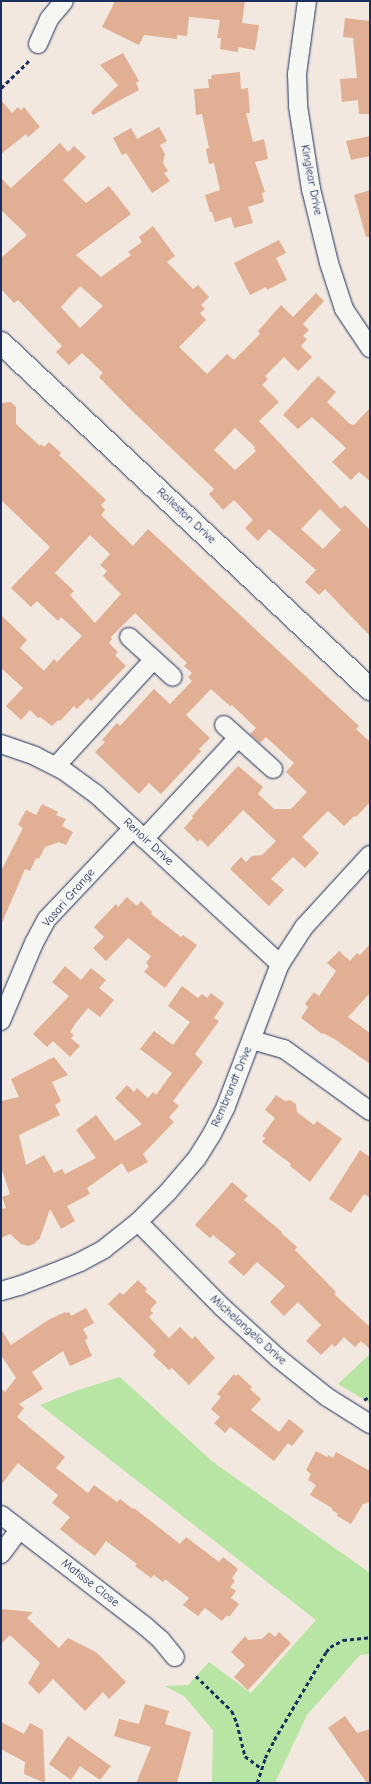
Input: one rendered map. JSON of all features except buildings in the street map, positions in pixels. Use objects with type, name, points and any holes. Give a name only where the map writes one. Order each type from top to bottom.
[{"type":"main road","name":"Rolleston Drive","points":[[1,343],[370,689]]},
{"type":"street","points":[[38,44],[49,19],[64,1]]},
{"type":"street","name":"Kinglear Drive","points":[[307,1],[297,74],[298,106],[311,189],[329,263],[344,309],[370,348]]},
{"type":"street","points":[[129,637],[173,677]]},
{"type":"street","points":[[56,766],[153,660]]},
{"type":"street","points":[[224,725],[237,739],[273,769]]},
{"type":"street","name":"Vasari Grange","points":[[1,1021],[34,943],[47,920],[237,739]]},
{"type":"street","name":"Renoir Drive","points":[[1,744],[35,756],[56,766],[97,795],[280,964]]},
{"type":"street","name":"Rembrandt Drive","points":[[1,1290],[19,1286],[80,1262],[104,1249],[138,1222],[168,1192],[197,1158],[212,1134],[226,1106],[280,964],[304,927],[370,855]]},
{"type":"street","points":[[252,1040],[284,1049],[370,1111]]},
{"type":"street","name":"Michelangelo Drive","points":[[138,1222],[211,1296],[278,1358],[327,1397],[370,1424]]},
{"type":"street","name":"Matisse Close","points":[[1,1515],[145,1626],[161,1640],[175,1657]]},
{"type":"street","points":[[1,1554],[20,1529]]},
{"type":"path","points":[[1,88],[26,64],[38,44]]},
{"type":"path","points":[[257,1783],[260,1767],[274,1740],[326,1652],[343,1640],[370,1637]]},
{"type":"path","points":[[196,1676],[232,1711],[237,1722],[245,1756],[260,1767]]},
{"type":"green space","points":[[370,1354],[370,1403],[338,1384]]},
{"type":"green space","points":[[120,1377],[213,1462],[370,1573],[370,1654],[360,1655],[307,1715],[275,1783],[212,1783],[213,1730],[184,1696],[165,1686],[188,1685],[209,1662],[251,1693],[316,1620],[40,1405],[78,1390]]}]
